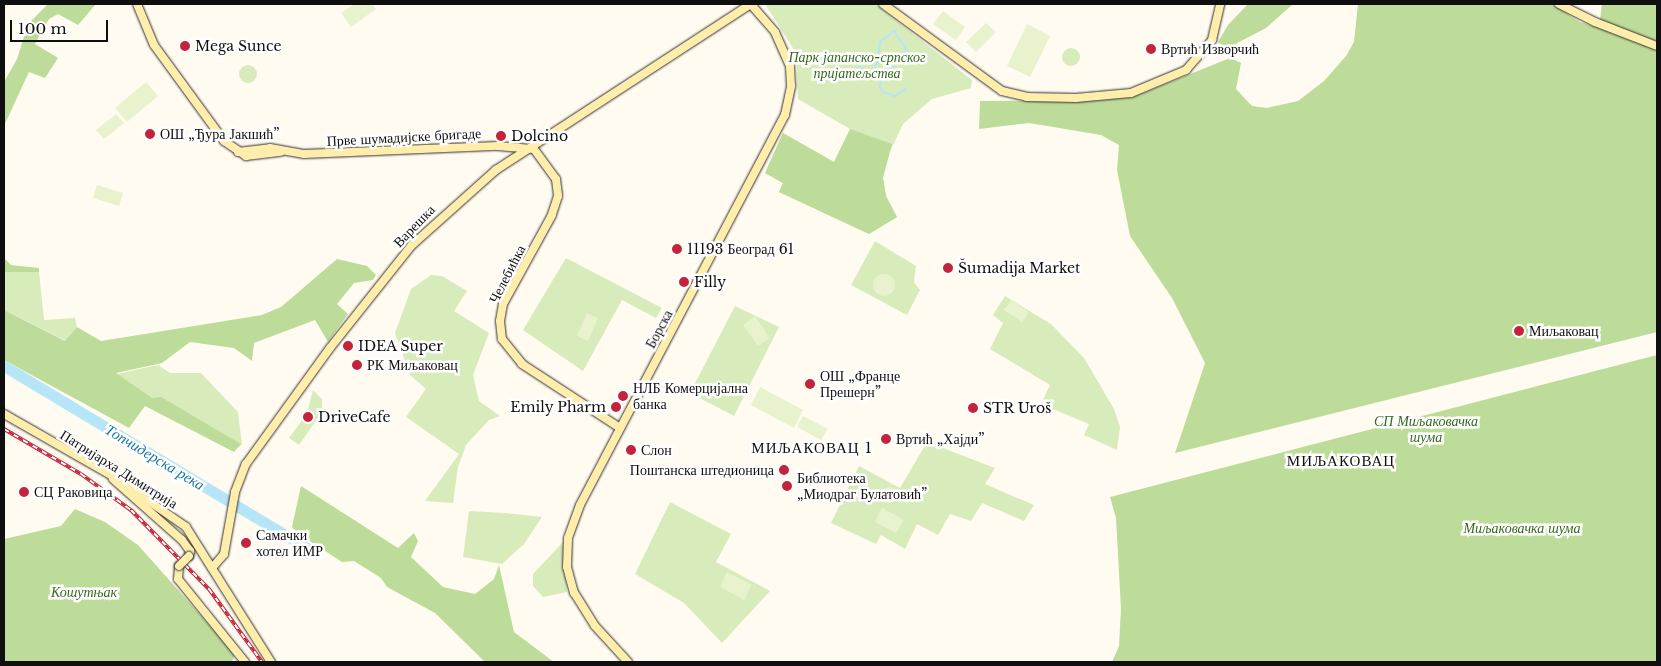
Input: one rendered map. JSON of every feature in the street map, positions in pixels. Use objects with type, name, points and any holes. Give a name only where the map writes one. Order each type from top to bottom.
[{"type":"street","name":"Прве шумадијске бригаде","points":[[137,4],[148,36],[176,79],[221,137],[238,152],[251,157],[280,152],[498,146],[529,147]]},
{"type":"street","name":"Варешка","points":[[212,568],[224,554],[235,492],[246,464],[275,421],[390,269],[448,210],[506,163],[751,4]]},
{"type":"street","name":"Борска","points":[[628,662],[579,603],[570,584],[567,560],[575,514],[787,107],[791,80],[784,48],[751,4]]},
{"type":"street","points":[[883,4],[1002,91],[1027,97],[1076,98],[1122,95],[1181,74],[1194,65],[1212,40],[1220,4]]},
{"type":"street","points":[[1559,4],[1595,22],[1657,46]]},
{"type":"street","points":[[498,146],[506,154],[506,163]]},
{"type":"street","name":"Челебићка","points":[[529,147],[537,151],[551,170],[558,196],[552,215],[503,306],[502,339],[522,364],[620,428]]},
{"type":"street","name":"Патријарха Димитрија","points":[[4,414],[111,475],[186,527],[271,662]]},
{"type":"street","points":[[111,475],[121,489],[182,540],[190,551],[189,556],[179,566],[178,579],[246,662]]},
{"type":"green space","points":[[48,4],[96,4],[78,25],[58,14],[49,19],[35,44],[58,58],[45,78],[29,72],[4,126],[4,82],[17,59],[28,24]]},
{"type":"green space","points":[[354,4],[372,4],[376,9],[351,27],[341,13]]},
{"type":"green space","name":"Парк јапанско-српског пријатељства","points":[[765,4],[875,4],[972,80],[971,88],[932,99],[903,124],[885,162],[883,178],[886,196],[897,217],[869,234],[779,192],[783,183],[765,173],[783,133],[834,162],[850,129],[798,99],[796,53]]},
{"type":"green space","points":[[1248,4],[1293,4],[1266,28],[1226,49],[1218,42],[1228,25]]},
{"type":"green space","points":[[1358,4],[1552,4],[1580,22],[1599,28],[1602,4],[1657,4],[1657,332],[1175,453],[1205,363],[1172,298],[1130,236],[1117,170],[1119,145],[1101,135],[1029,123],[979,129],[980,101],[1103,100],[1138,95],[1230,58],[1241,63],[1236,89],[1252,106],[1267,108],[1298,101],[1324,81],[1346,56],[1354,42]]},
{"type":"green space","points":[[943,11],[965,27],[956,40],[933,24]]},
{"type":"green space","points":[[986,23],[996,32],[976,52],[966,42]]},
{"type":"green space","points":[[1027,24],[1050,36],[1030,77],[1007,66]]},
{"type":"green space","points":[[1071,48],[1077,51],[1080,57],[1077,63],[1071,66],[1065,63],[1062,57],[1065,51]]},
{"type":"green space","points":[[248,65],[254,68],[257,74],[254,80],[248,83],[242,80],[239,74],[242,68]]},
{"type":"green space","points":[[146,82],[158,96],[127,122],[115,108]]},
{"type":"green space","points":[[116,114],[124,123],[104,139],[96,130]]},
{"type":"green space","points":[[850,129],[892,144],[883,178],[886,196],[897,217],[869,234],[779,192],[783,183],[765,173],[783,133],[834,162]]},
{"type":"green space","points":[[97,185],[123,193],[119,206],[93,198]]},
{"type":"green space","points":[[875,241],[916,266],[914,282],[920,290],[907,315],[851,285]]},
{"type":"green space","points":[[4,258],[11,265],[39,268],[39,272],[4,272]]},
{"type":"green space","points":[[566,258],[662,308],[656,318],[622,300],[583,371],[523,330]]},
{"type":"green space","points":[[337,259],[367,266],[376,275],[373,280],[354,283],[337,304],[348,314],[328,342],[315,320],[254,343],[252,361],[234,348],[190,342],[162,363],[116,373],[152,398],[161,397],[241,444],[234,452],[145,406],[129,428],[4,360],[4,310],[65,341],[77,327],[101,341],[262,315],[281,307]]},
{"type":"green space","points":[[4,272],[39,272],[44,320],[75,318],[77,327],[66,341],[4,310]]},
{"type":"green space","points":[[884,274],[892,277],[895,285],[892,293],[884,296],[876,293],[873,285],[876,277]]},
{"type":"green space","points":[[431,275],[442,276],[467,291],[454,311],[489,333],[473,375],[479,401],[500,416],[489,420],[466,445],[458,467],[453,503],[425,501],[459,454],[406,417],[426,389],[410,375],[395,333],[411,289]]},
{"type":"green space","points":[[1005,296],[1051,324],[1084,358],[1114,409],[1120,427],[1117,450],[1084,435],[1089,424],[1041,404],[1050,385],[990,349],[1003,323],[993,315]]},
{"type":"green space","points":[[1011,300],[1029,312],[1022,322],[1004,310]]},
{"type":"green space","points":[[735,306],[779,327],[734,416],[690,393]]},
{"type":"green space","points":[[587,313],[598,318],[588,341],[577,336]]},
{"type":"green space","points":[[755,316],[770,338],[758,346],[743,325]]},
{"type":"green space","name":"Миљаковачка шума","points":[[1657,355],[1657,662],[1112,662],[1119,646],[1121,609],[1116,518],[1110,497]]},
{"type":"green space","points":[[158,365],[170,373],[201,373],[238,412],[242,445],[237,446],[149,400],[112,375]]},
{"type":"green space","points":[[760,387],[803,410],[794,428],[751,405]]},
{"type":"green space","points":[[313,390],[322,399],[322,412],[299,445],[289,438],[303,419],[309,423],[313,417],[307,413]]},
{"type":"green space","points":[[803,416],[828,429],[821,440],[797,427]]},
{"type":"green space","points":[[927,442],[995,468],[985,484],[1034,505],[1024,521],[982,503],[971,521],[950,514],[938,535],[917,524],[905,549],[881,535],[876,544],[831,523],[859,466],[900,488]]},
{"type":"green space","points":[[301,486],[398,548],[414,533],[418,541],[411,557],[443,587],[475,594],[494,579],[499,565],[514,632],[554,662],[485,662],[435,613],[387,587],[381,578],[354,561],[342,562],[299,534],[292,527]]},
{"type":"green space","points":[[886,487],[892,487],[897,492],[895,501],[886,503],[881,498],[881,492]]},
{"type":"green space","points":[[670,502],[731,534],[716,562],[770,591],[722,643],[684,603],[635,574]]},
{"type":"green space","points":[[882,508],[904,520],[896,533],[875,522]]},
{"type":"green space","name":"Кошутњак","points":[[75,509],[105,522],[138,545],[235,654],[232,662],[4,662],[4,539],[61,526]]},
{"type":"green space","points":[[469,511],[542,517],[524,544],[502,564],[463,557]]},
{"type":"green space","points":[[563,542],[567,592],[543,597],[533,586],[533,574]]},
{"type":"green space","points":[[727,572],[752,585],[744,600],[720,587]]},
{"type":"waterway","points":[[854,59],[864,72],[872,72],[878,62],[880,42],[894,31],[907,50],[881,79],[880,87],[883,92],[894,96],[905,90]]},
{"type":"waterway","name":"Топчидерска река","points":[[4,366],[307,548]]},
{"type":"railway","points":[[4,429],[81,474],[131,510],[209,589],[262,662]]},
{"type":"place","name":"Mega Sunce","points":[[185,46]]},
{"type":"place","name":"Вртић Изворчић","points":[[1151,49]]},
{"type":"place","name":"ОШ „Ђура Јакшић”","points":[[150,134]]},
{"type":"place","name":"Dolcino","points":[[501,136]]},
{"type":"place","name":"11193 Београд 61","points":[[677,249]]},
{"type":"place","name":"Šumadija Market","points":[[948,268]]},
{"type":"place","name":"Filly","points":[[684,282]]},
{"type":"place","name":"Миљаковац","points":[[1519,331]]},
{"type":"place","name":"IDEA Super","points":[[348,346]]},
{"type":"place","name":"РК Миљаковац","points":[[357,365]]},
{"type":"place","name":"ОШ „Франце Прешерн”","points":[[810,384]]},
{"type":"place","name":"НЛБ Комерцијална банка","points":[[623,396]]},
{"type":"place","name":"Emily Pharm","points":[[616,407]]},
{"type":"place","name":"STR Uroš","points":[[973,408]]},
{"type":"place","name":"DriveCafe","points":[[308,417]]},
{"type":"place","name":"Вртић „Хајди”","points":[[886,439]]},
{"type":"place","name":"Слон","points":[[631,450]]},
{"type":"place","name":"Поштанска штедионица","points":[[784,470]]},
{"type":"place","name":"Библиотека „Миодраг Булатовић”","points":[[787,486]]},
{"type":"place","name":"СЦ Раковица","points":[[24,492]]},
{"type":"place","name":"Самачки хотел ИМР","points":[[246,543]]},
{"type":"district","name":"МИЉАКОВАЦ 1","points":[[812,448]]},
{"type":"district","name":"МИЉАКОВАЦ","points":[[1341,461]]},
{"type":"park label","name":"СП Миљаковачка шума","points":[[1426,430]]}]
